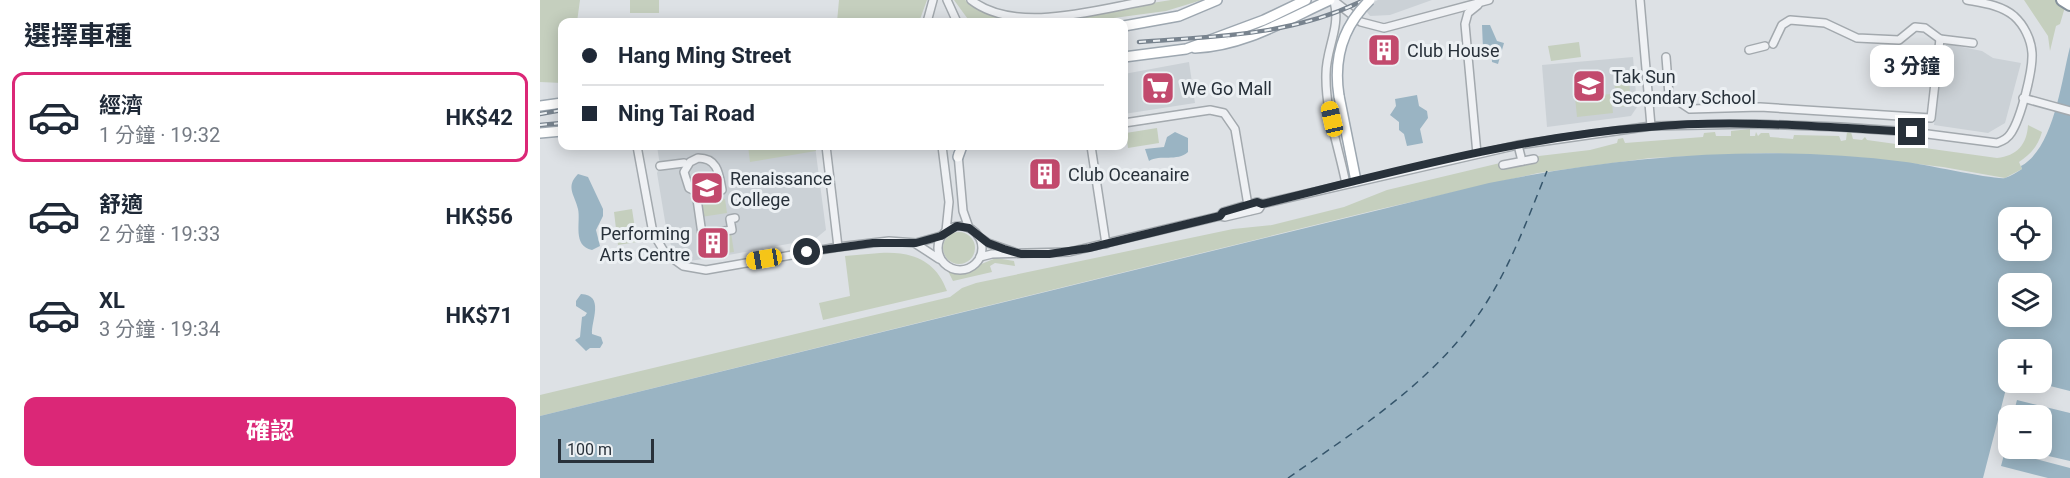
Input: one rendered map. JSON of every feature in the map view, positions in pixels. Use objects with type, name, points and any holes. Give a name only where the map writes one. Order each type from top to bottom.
[{"type":"highway","points":[[2062,0],[2070,5]]},
{"type":"main road","points":[[1128,25],[1164,20],[1191,12],[1217,0]]},
{"type":"main road","points":[[1128,56],[1205,45],[1306,0]]},
{"type":"main road","points":[[1205,45],[1221,46],[1262,32],[1332,0]]},
{"type":"main road","points":[[1351,183],[1337,71],[1343,40],[1353,20],[1370,0]]},
{"type":"main road","points":[[540,106],[558,104]]},
{"type":"main road","points":[[541,133],[558,131]]},
{"type":"main road","points":[[958,157],[959,150]]},
{"type":"street","points":[[928,18],[933,0]]},
{"type":"street","points":[[947,0],[955,18]]},
{"type":"street","points":[[971,0],[994,14],[1019,18]]},
{"type":"street","points":[[1032,18],[1151,0]]},
{"type":"street","points":[[1332,0],[1361,22],[1384,28],[1486,1]]},
{"type":"street","points":[[1332,0],[1337,24],[1328,54],[1326,82],[1351,183]]},
{"type":"street","points":[[1640,0],[1643,8],[1651,126]]},
{"type":"street","points":[[1643,8],[1645,0]]},
{"type":"street","points":[[916,243],[952,268],[964,269],[980,258],[1059,253],[1106,244],[1220,216],[1223,212],[1249,208],[1257,202],[1262,204],[1518,145],[1651,126],[1755,124],[1840,127],[1912,132],[1997,143],[2011,134],[2032,60],[2031,44],[2014,16],[2002,9],[1967,0]]},
{"type":"street","points":[[1477,154],[1464,24],[1470,10],[1486,1]]},
{"type":"street","points":[[1773,44],[1782,25],[1790,20],[1825,23],[1857,38],[1899,40],[1915,27],[1925,28],[1940,39],[1973,43]]},
{"type":"street","points":[[1666,57],[1669,95],[1690,109],[1760,107],[1931,118],[1940,39]]},
{"type":"street","points":[[1749,50],[1765,46]]},
{"type":"street","points":[[2023,98],[2070,111]]},
{"type":"street","points":[[1128,122],[1210,110],[1224,113],[1235,129],[1249,208]]},
{"type":"street","points":[[1518,145],[1522,161]]},
{"type":"street","points":[[639,150],[653,233],[665,253],[683,266],[706,270],[838,247],[889,241],[916,243],[957,226],[969,228]]},
{"type":"street","points":[[826,150],[838,247]]},
{"type":"street","points":[[942,150],[949,202],[938,248],[942,260]]},
{"type":"street","points":[[1092,150],[1106,244]]},
{"type":"street","points":[[958,157],[963,211],[969,228],[988,243],[1021,254]]},
{"type":"street","points":[[696,192],[722,190],[719,171],[709,159],[695,159],[687,166],[686,183],[696,192],[702,234],[732,230],[730,219],[735,218]]},
{"type":"street","points":[[1503,165],[1534,159]]},
{"type":"street","points":[[660,166],[684,163]]},
{"type":"street","points":[[978,236],[981,243],[980,258]]},
{"type":"shaded area","points":[[1378,0],[1432,0],[1390,15],[1370,16],[1363,7]]},
{"type":"shaded area","points":[[1947,44],[1982,51],[1993,58],[2021,63],[2005,123],[1988,133],[1934,125],[1943,48]]},
{"type":"shaded area","name":"Tak Sun Secondary School","points":[[1633,57],[1637,107],[1631,116],[1547,127],[1542,65]]},
{"type":"shaded area","name":"We Go Mall","points":[[1189,62],[1195,103],[1128,113],[1128,73]]},
{"type":"shaded area","name":"Renaissance College","points":[[658,150],[816,150],[826,230],[815,239],[690,261],[681,257],[672,248],[667,233],[657,173],[660,166]]},
{"type":"green space","points":[[540,0],[580,0],[578,18],[558,18],[558,83],[540,82]]},
{"type":"green space","points":[[630,0],[659,0],[659,13],[630,13]]},
{"type":"green space","points":[[839,0],[927,0],[920,18],[837,18]]},
{"type":"green space","points":[[954,0],[965,0],[997,18],[967,18]]},
{"type":"green space","points":[[1171,0],[1202,0],[1166,11],[1114,18],[1084,18],[1083,14]]},
{"type":"green space","points":[[2024,0],[2055,0],[2065,7],[2060,24],[2056,26],[2050,51],[2048,36]]},
{"type":"green space","points":[[1579,42],[1581,57],[1551,61],[1548,46]]},
{"type":"green space","points":[[1629,78],[1631,106],[1617,107],[1614,80]]},
{"type":"green space","points":[[1611,94],[1613,113],[1577,117],[1575,97]]},
{"type":"green space","points":[[2028,125],[2042,132],[2040,137],[2034,149],[2019,162],[2022,169],[2005,178],[1943,167],[1865,158],[1768,153],[1650,158],[1538,173],[1376,210],[540,416],[540,395],[950,297],[962,288],[976,283],[1233,229],[1272,225],[1344,207],[1387,190],[1521,158],[1590,150],[1617,143],[1618,139],[1623,138],[1625,143],[1703,137],[1704,133],[1715,132],[1716,136],[1731,136],[1731,131],[1750,129],[1750,136],[1755,136],[1756,132],[1758,136],[1761,133],[1769,133],[1770,137],[1793,139],[1794,135],[1839,136],[1841,141],[1846,140],[1847,132],[1851,132],[1853,139],[1862,140],[1865,137],[1867,140],[1997,158],[2010,155],[2020,148],[2026,138]]},
{"type":"green space","points":[[1157,128],[1159,143],[1128,148],[1128,133]]},
{"type":"green space","points":[[748,150],[816,151],[750,162]]},
{"type":"green space","points":[[725,199],[727,213],[701,217],[699,202]]},
{"type":"green space","points":[[632,209],[637,242],[618,245],[614,212]]},
{"type":"green space","points":[[959,232],[970,237],[975,248],[970,259],[959,264],[948,259],[943,248],[948,237]]},
{"type":"green space","points":[[731,233],[734,252],[700,257],[697,238]]},
{"type":"green space","points":[[902,254],[921,260],[936,272],[947,291],[823,320],[819,303],[850,296],[845,256]]},
{"type":"green space","points":[[996,258],[1014,261],[1015,266],[995,263],[990,266],[992,272],[953,281],[948,271],[962,272]]},
{"type":"water","points":[[1482,25],[1490,25],[1497,41],[1504,43],[1498,64],[1492,62],[1491,49],[1483,49]]},
{"type":"water","points":[[2070,47],[2070,391],[2052,386],[2052,339],[1998,339],[1998,393],[2005,393],[2002,405],[1998,405],[1998,420],[1983,478],[540,478],[540,416],[1489,183],[1592,165],[1644,159],[1749,153],[1854,157],[1906,162],[2005,178],[2022,169],[2021,166],[2041,145],[2049,130]]},
{"type":"water","points":[[1417,95],[1419,106],[1427,111],[1428,118],[1420,129],[1423,143],[1407,146],[1404,134],[1399,130],[1399,122],[1390,115],[1396,106],[1395,99]]},
{"type":"water","points":[[1175,132],[1188,138],[1188,152],[1179,157],[1149,161],[1145,149],[1164,147],[1167,137]]},
{"type":"water","points":[[578,174],[588,177],[603,209],[603,216],[596,230],[600,246],[592,250],[586,248],[580,239],[579,214],[571,187]]},
{"type":"water","points":[[581,294],[588,295],[595,304],[592,334],[601,337],[603,343],[600,348],[590,348],[586,351],[575,340],[580,337],[582,317],[587,313],[576,306],[576,301]]},
{"type":"water","points":[[2017,400],[2037,405],[2016,405]]},
{"type":"water","points":[[2052,409],[2070,413],[2070,461],[2052,457]]},
{"type":"water","points":[[2003,459],[2036,459],[2070,468],[2070,478],[2048,478],[2001,466]]},
{"type":"ferry route","points":[[1288,478],[1397,399],[1423,377],[1469,328],[1505,269],[1547,171]]},
{"type":"railway","points":[[1139,42],[1225,36],[1282,28],[1337,12],[1364,0]]},
{"type":"railway","points":[[540,114],[558,111]]},
{"type":"railway","points":[[540,125],[558,123]]},
{"type":"place","name":"Club House","points":[[1384,50]]},
{"type":"place","name":"Tak Sun Secondary School","points":[[1589,86]]},
{"type":"place","name":"We Go Mall","points":[[1158,88]]},
{"type":"place","name":"Club Oceanaire","points":[[1045,174]]},
{"type":"place","name":"Renaissance College","points":[[707,188]]},
{"type":"place","name":"Performing Arts Centre","points":[[713,243]]},
{"type":"route","points":[[807,252],[889,241],[924,242],[941,236],[951,227],[957,226],[969,228],[988,243],[1021,254],[1069,252],[1220,216],[1223,212],[1257,202],[1262,204],[1492,150],[1568,136],[1625,129],[1708,124],[1755,124],[1912,132]]}]
